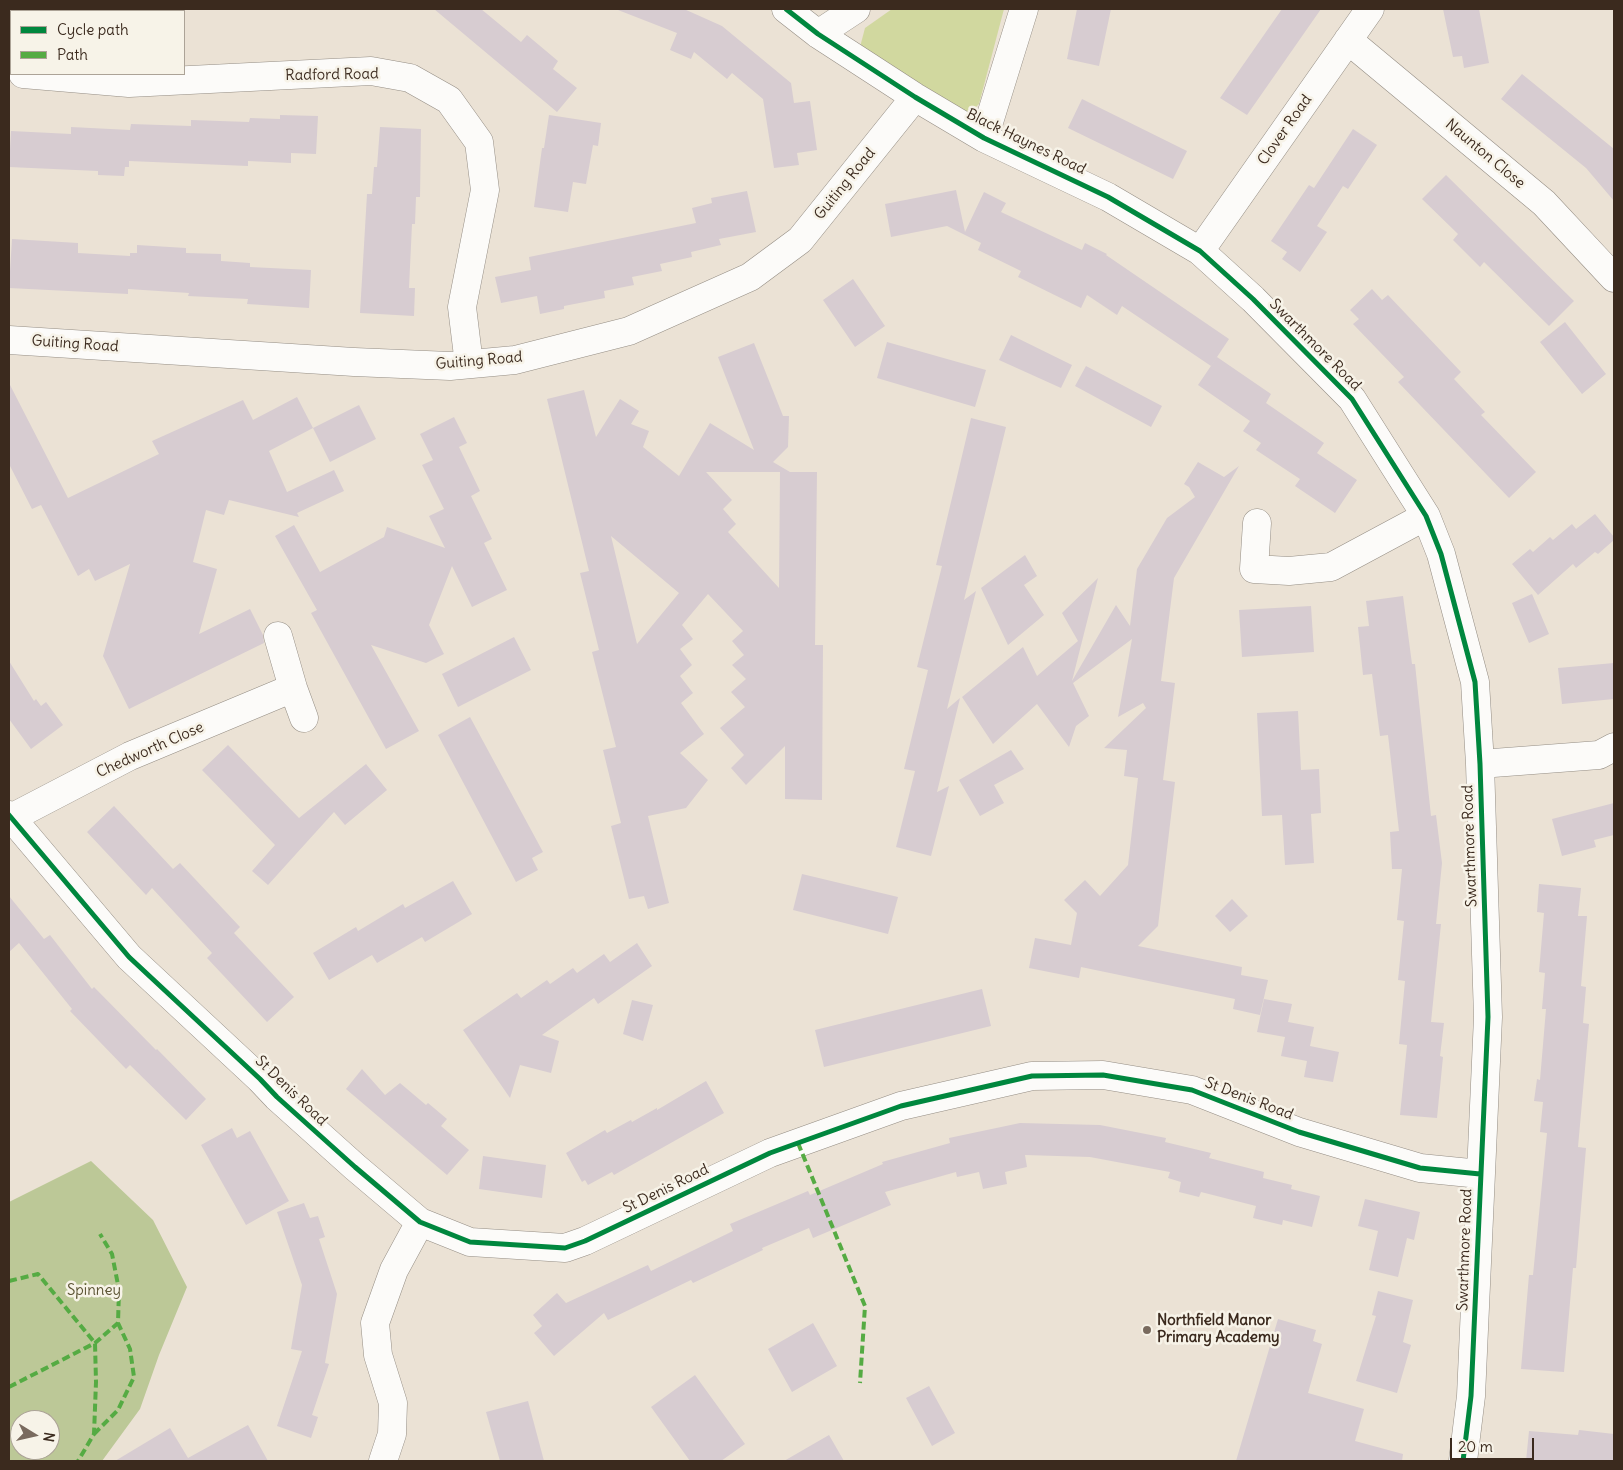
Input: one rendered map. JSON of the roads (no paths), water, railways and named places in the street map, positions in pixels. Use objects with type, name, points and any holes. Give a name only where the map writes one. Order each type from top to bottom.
[{"type":"street","name":"Black Haynes Road","points":[[786,9],[818,34],[915,97],[984,138],[1108,196],[1200,251],[1252,299]]},
{"type":"street","points":[[818,34],[856,9]]},
{"type":"street","points":[[984,138],[1024,9]]},
{"type":"street","name":"Clover Road","points":[[1200,251],[1370,9]]},
{"type":"street","name":"Naunton Close","points":[[1348,40],[1544,203],[1614,278]]},
{"type":"street","name":"Radford Road","points":[[35,75],[129,83],[371,71],[410,78],[449,100],[479,142],[485,190],[462,307],[469,364]]},
{"type":"street","name":"Guiting Road","points":[[9,340],[354,362],[450,366],[515,360],[629,331],[750,277],[800,240],[915,97]]},
{"type":"street","name":"Swarthmore Road","points":[[1252,299],[1352,399],[1426,516],[1441,554],[1475,682],[1480,764],[1488,1017],[1471,1396],[1463,1461]]},
{"type":"street","points":[[1257,523],[1254,569],[1290,571],[1330,568],[1426,516]]},
{"type":"street","points":[[278,636],[304,718]]},
{"type":"street","name":"Chedworth Close","points":[[10,817],[130,756],[293,688]]},
{"type":"street","points":[[1480,764],[1599,755],[1614,747]]},
{"type":"street","name":"St Denis Road","points":[[10,817],[129,957],[277,1097],[354,1167],[420,1222],[470,1242],[565,1248],[585,1241],[770,1153],[901,1106],[1032,1076],[1103,1075],[1192,1090],[1300,1132],[1420,1168],[1480,1174]]},
{"type":"street","points":[[383,1461],[392,1434],[392,1403],[378,1355],[375,1323],[394,1270],[420,1222]]},
{"type":"place","name":"Northfield Manor Primary Academy","points":[[1147,1330]]},
{"type":"park label","name":"Spinney","points":[[94,1291]]}]
